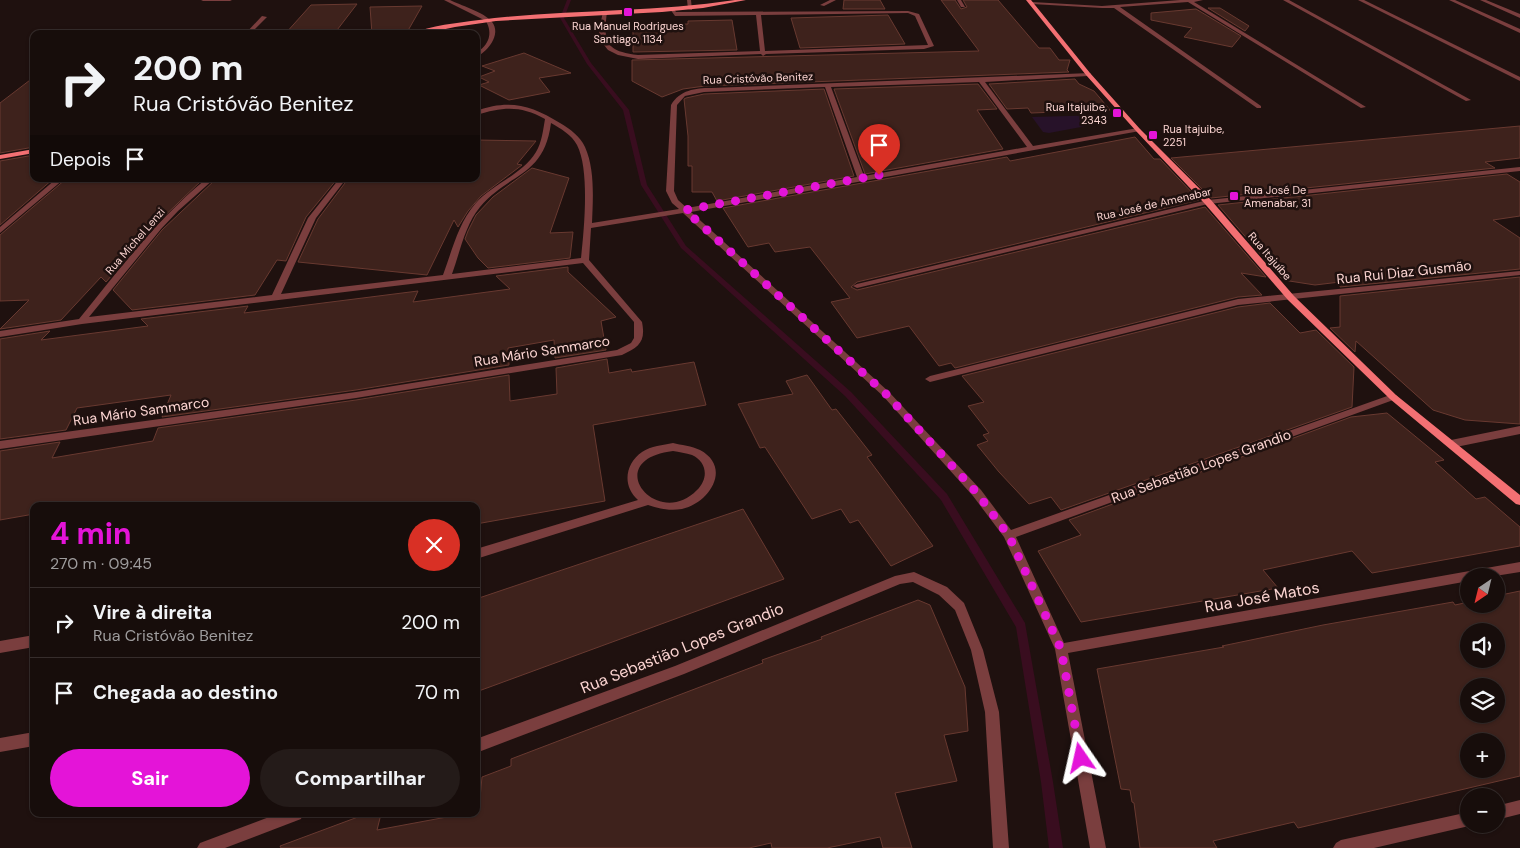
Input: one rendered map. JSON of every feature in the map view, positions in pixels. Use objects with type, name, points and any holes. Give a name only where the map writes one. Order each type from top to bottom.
[{"type":"main road","points":[[435,30],[488,20],[526,16],[690,9],[721,2],[744,0]]},
{"type":"main road","name":"Rua Itajuíbe","points":[[1030,2],[1088,74],[1138,130],[1208,202],[1291,298],[1393,397],[1520,501]]},
{"type":"main road","points":[[0,157],[30,152]]},
{"type":"street","points":[[203,0],[230,0]]},
{"type":"street","points":[[446,0],[488,20],[492,27],[492,38],[486,50],[480,54]]},
{"type":"street","points":[[690,0],[690,9]]},
{"type":"street","points":[[822,5],[834,0]]},
{"type":"street","points":[[959,0],[963,6]]},
{"type":"street","points":[[1030,2],[1084,7],[1116,7],[1201,0]]},
{"type":"street","points":[[1285,0],[1468,100]]},
{"type":"street","points":[[1360,0],[1520,79]]},
{"type":"street","points":[[1451,0],[1520,32]]},
{"type":"street","points":[[1482,0],[1520,16]]},
{"type":"street","points":[[1188,1],[1363,107]]},
{"type":"street","points":[[1116,7],[1259,107]]},
{"type":"street","points":[[605,12],[601,34],[609,50],[619,55],[638,57],[924,48],[931,46],[917,15],[908,12],[675,14],[672,10]]},
{"type":"street","points":[[758,14],[763,54]]},
{"type":"street","points":[[251,30],[264,18]]},
{"type":"street","name":"Rua Cristóvão Benitez","points":[[685,210],[675,201],[670,191],[674,105],[676,100],[688,92],[697,90],[981,80],[1088,74]]},
{"type":"street","points":[[981,80],[1031,148]]},
{"type":"street","points":[[828,86],[861,178]]},
{"type":"street","points":[[0,334],[82,321],[585,260],[588,226],[586,162],[581,146],[564,128],[526,107],[498,107],[480,112]]},
{"type":"street","points":[[447,276],[476,206],[503,183],[534,163],[541,153],[547,138],[548,119]]},
{"type":"street","points":[[588,226],[636,220],[861,178],[1138,130]]},
{"type":"street","name":"Rua José de Amenabar","points":[[857,286],[1208,202],[1520,169]]},
{"type":"street","points":[[0,231],[57,182]]},
{"type":"street","name":"Rua Michel Lenzi","points":[[82,321],[150,239],[180,206],[207,182]]},
{"type":"street","points":[[275,298],[312,218],[340,182]]},
{"type":"street","points":[[685,210],[886,394],[977,493],[1009,536],[1061,649],[1098,848]]},
{"type":"street","name":"Rua Mário Sammarco","points":[[0,445],[356,395],[619,353],[631,348],[638,342],[641,334],[638,322],[585,260]]},
{"type":"street","name":"Rua Rui Diaz Gusmão","points":[[930,379],[1238,302],[1520,273]]},
{"type":"street","name":"Rua Sebastião Lopes Grandio","points":[[1009,536],[1393,397]]},
{"type":"street","points":[[1451,444],[1520,430]]},
{"type":"street","points":[[480,553],[647,501],[662,505],[678,505],[690,501],[700,495],[707,487],[711,478],[711,469],[706,460],[698,453],[686,448],[659,449],[647,454],[638,462],[632,472],[632,484],[638,494],[647,501]]},
{"type":"street","name":"Rua José Matos","points":[[1505,570],[1520,567]]},
{"type":"street","name":"Rua Sebastião Lopes Grandio","points":[[480,745],[679,670],[899,579],[914,577],[943,591],[960,607],[977,650],[992,712],[1001,848]]},
{"type":"street","name":"Rua José Matos","points":[[1061,649],[1460,578]]},
{"type":"street","points":[[0,648],[30,643]]},
{"type":"street","points":[[0,745],[30,740]]},
{"type":"street","points":[[1505,811],[1520,807]]},
{"type":"street","points":[[205,848],[288,817]]},
{"type":"street","points":[[1341,848],[1460,821]]},
{"type":"shaded area","points":[[1105,115],[1108,122],[1049,133],[1043,132],[1032,117]]},
{"type":"building","points":[[844,0],[880,0],[885,9],[843,9]]},
{"type":"building","points":[[941,0],[955,0],[961,9],[967,7],[963,0],[998,0],[1039,48],[1050,48],[1059,60],[1070,60],[1067,70],[1069,72],[705,86],[683,89],[662,97],[632,81],[632,60],[979,51]]},
{"type":"building","points":[[357,4],[337,30],[289,30],[311,5]]},
{"type":"building","points":[[422,6],[408,30],[372,30],[370,7]]},
{"type":"building","points":[[1208,8],[1220,8],[1249,26],[1245,31]]},
{"type":"building","points":[[1196,9],[1241,36],[1232,47],[1184,37],[1192,28],[1151,20],[1151,13]]},
{"type":"building","points":[[888,15],[905,44],[800,48],[791,18]]},
{"type":"building","points":[[732,20],[737,50],[633,52],[633,26],[688,24],[688,21]]},
{"type":"building","points":[[524,53],[571,73],[539,78],[550,92],[509,100],[480,86],[489,82],[480,77],[495,71],[482,66]]},
{"type":"building","points":[[1075,79],[1079,84],[1094,91],[1110,110],[1031,113],[1028,108],[1007,109],[989,84]]},
{"type":"building","points":[[30,80],[30,148],[0,153],[0,103]]},
{"type":"building","points":[[978,84],[997,109],[977,110],[1003,149],[865,174],[834,89]]},
{"type":"building","points":[[824,89],[854,176],[717,201],[712,192],[692,192],[692,166],[688,166],[688,136],[684,99],[704,94]]},
{"type":"building","points":[[1520,126],[1520,158],[1485,162],[1495,168],[1211,198],[1171,158]]},
{"type":"building","points":[[1135,137],[1154,159],[1160,159],[1199,200],[857,282],[851,287],[857,290],[1205,207],[1266,277],[1241,273],[1262,295],[1238,297],[955,368],[951,363],[939,366],[909,326],[857,338],[831,302],[850,298],[810,247],[775,252],[769,243],[748,247],[723,208],[1007,157],[1010,161]]},
{"type":"building","points":[[480,140],[536,141],[517,164],[522,165],[481,196],[468,211],[458,227],[454,220],[427,275],[298,262],[318,219],[346,182],[480,182]]},
{"type":"building","points":[[30,156],[30,182],[50,182],[0,225],[0,161]]},
{"type":"building","points":[[532,168],[569,178],[550,233],[573,232],[570,258],[488,268],[478,258],[465,239],[468,231],[476,215],[493,197]]},
{"type":"building","points":[[1507,174],[1520,182],[1520,216],[1493,220],[1520,238],[1520,269],[1340,287],[1340,282],[1315,285],[1283,280],[1218,205]]},
{"type":"building","points":[[62,182],[200,182],[153,227],[106,282],[101,277],[61,320],[0,329],[29,300],[0,301],[0,235]]},
{"type":"building","points":[[213,182],[335,182],[306,217],[286,261],[277,260],[255,295],[132,310],[113,290],[162,230]]},
{"type":"building","points":[[568,267],[568,272],[616,317],[601,321],[606,350],[555,358],[554,340],[508,348],[509,365],[356,390],[162,417],[171,395],[77,408],[66,430],[0,439],[0,339],[50,331],[41,340],[148,326],[141,319],[248,306],[244,313],[418,291],[413,302],[510,289],[496,276]]},
{"type":"building","points":[[1520,277],[1520,424],[1465,420],[1433,410],[1356,341],[1355,352],[1330,328],[1340,327],[1340,296]]},
{"type":"building","points":[[1270,303],[1300,333],[1316,330],[1354,367],[1352,407],[1061,510],[1051,497],[1029,504],[977,445],[988,441],[983,435],[989,433],[968,406],[984,402],[962,376],[1238,307]]},
{"type":"building","points":[[607,359],[609,373],[631,369],[632,372],[694,362],[706,405],[593,425],[605,501],[480,523],[480,502],[30,502],[30,515],[0,520],[0,451],[60,442],[52,458],[153,441],[158,428],[356,400],[509,375],[510,401],[557,394],[556,368]]},
{"type":"building","points":[[807,375],[832,410],[836,409],[872,455],[867,457],[933,546],[891,566],[858,520],[850,523],[841,509],[812,519],[765,447],[760,448],[738,404],[793,394],[786,381]]},
{"type":"building","points":[[1387,413],[1444,460],[1435,462],[1476,499],[1485,497],[1520,527],[1520,546],[1372,573],[1352,551],[1263,570],[1278,588],[1081,622],[1038,551],[1081,535],[1069,520],[1351,417]]},
{"type":"building","points":[[743,509],[784,579],[480,691],[480,598]]},
{"type":"building","points":[[1520,591],[1520,776],[1469,788],[1460,788],[1460,790],[1298,828],[1294,822],[1213,841],[1217,848],[1140,848],[1134,803],[1132,802],[1130,790],[1121,789],[1097,669],[1224,647],[1222,646],[1323,625],[1453,602],[1455,605],[1460,604],[1460,613],[1505,613],[1505,594]]},
{"type":"building","points":[[918,600],[930,605],[965,687],[968,731],[944,735],[957,781],[895,793],[912,848],[883,848],[880,837],[827,848],[772,848],[771,843],[749,848],[281,848],[280,846],[358,817],[380,817],[377,830],[447,817],[480,817],[482,777],[511,766],[511,759],[763,663],[762,660],[822,639],[821,637]]},
{"type":"waterway","points":[[569,0],[562,18],[589,64],[626,110],[644,185],[683,247],[848,394],[944,497],[1021,626],[1056,848]]},
{"type":"place","name":"Rua Manuel Rodrigues Santiago, 1134","points":[[628,12]]},
{"type":"place","name":"Rua Itajuibe, 2343","points":[[1117,113]]},
{"type":"place","name":"Rua Itajuibe, 2251","points":[[1153,135]]},
{"type":"place","name":"Rua José De Amenabar, 31","points":[[1234,196]]},
{"type":"route","points":[[879,175],[685,210],[886,394],[977,493],[1009,536],[1061,649],[1081,758]]}]
